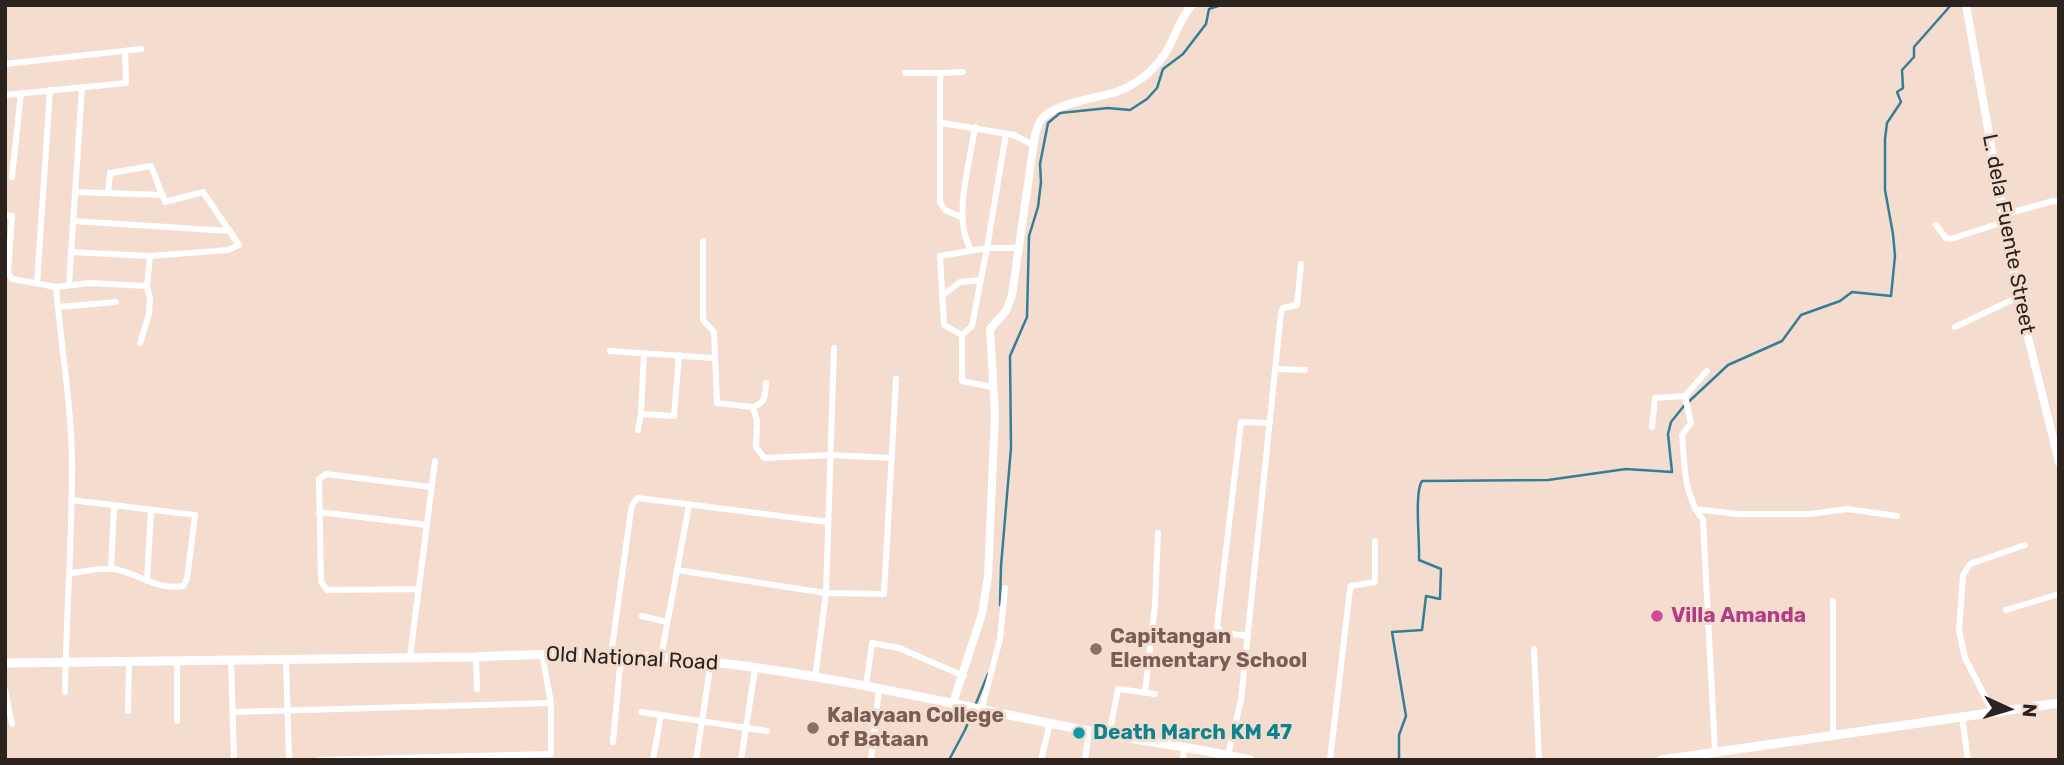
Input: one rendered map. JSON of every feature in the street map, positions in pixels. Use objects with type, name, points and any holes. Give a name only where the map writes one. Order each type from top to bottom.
[{"type":"main road","name":"Old National Road","points":[[5,663],[476,657],[542,653],[661,657],[866,686],[1250,760]]},
{"type":"main road","points":[[1661,760],[2059,703]]},
{"type":"street","points":[[953,703],[982,614],[988,576],[995,414],[990,329],[1006,311],[1012,295],[1033,145],[1042,119],[1052,110],[1103,97],[1126,88],[1149,74],[1166,52],[1183,15],[1192,5]]},
{"type":"street","name":"L. dela Fuente Street","points":[[1966,5],[2018,297],[2055,427],[2059,462]]},
{"type":"street","points":[[5,64],[141,49]]},
{"type":"street","points":[[5,95],[126,83],[125,51]]},
{"type":"street","points":[[905,73],[964,72]]},
{"type":"street","points":[[941,73],[940,202],[945,210],[961,217]]},
{"type":"street","points":[[69,284],[82,87]]},
{"type":"street","points":[[37,283],[50,90]]},
{"type":"street","points":[[12,177],[20,93]]},
{"type":"street","points":[[942,122],[1006,134],[1033,145]]},
{"type":"street","points":[[971,250],[964,236],[961,217],[975,127]]},
{"type":"street","points":[[992,387],[962,381],[962,335],[972,326],[988,248],[1006,134]]},
{"type":"street","points":[[71,252],[150,256],[228,250],[239,244],[203,191],[166,202],[151,166],[110,173],[108,193]]},
{"type":"street","points":[[75,192],[163,195]]},
{"type":"street","points":[[1936,225],[1946,238],[1951,239],[2059,202]]},
{"type":"street","points":[[5,215],[12,216],[8,244],[8,273],[12,279],[56,287],[90,283],[147,286]]},
{"type":"street","points":[[73,221],[230,231]]},
{"type":"street","points":[[703,241],[703,320],[714,332],[717,403],[753,407],[761,405],[766,383]]},
{"type":"street","points":[[962,335],[944,325],[940,256],[988,248],[1018,248]]},
{"type":"street","points":[[139,343],[149,314],[147,286],[150,256]]},
{"type":"street","points":[[1228,755],[1241,700],[1281,312],[1283,308],[1297,305],[1301,264]]},
{"type":"street","points":[[942,296],[960,282],[981,280]]},
{"type":"street","points":[[56,287],[69,395],[72,467],[65,692]]},
{"type":"street","points":[[1955,327],[2018,297]]},
{"type":"street","points":[[58,307],[116,302]]},
{"type":"street","points":[[815,678],[826,593],[834,348]]},
{"type":"street","points":[[610,351],[713,358]]},
{"type":"street","points":[[638,430],[642,414],[643,353]]},
{"type":"street","points":[[642,414],[672,417],[675,414],[679,355]]},
{"type":"street","points":[[1276,369],[1305,370]]},
{"type":"street","points":[[1652,427],[1655,398],[1685,396],[1707,371]]},
{"type":"street","points":[[677,570],[826,593],[884,594],[896,379]]},
{"type":"street","points":[[1685,396],[1691,423],[1682,435],[1688,492],[1703,520],[1715,752]]},
{"type":"street","points":[[753,407],[757,421],[756,447],[764,458],[831,455],[892,458]]},
{"type":"street","points":[[1248,636],[1223,633],[1217,627],[1224,559],[1239,427],[1244,421],[1270,423]]},
{"type":"street","points":[[410,657],[435,461]]},
{"type":"street","points":[[419,589],[327,590],[321,582],[319,479],[326,474],[431,486]]},
{"type":"street","points":[[613,742],[616,655],[633,503],[638,498],[828,522]]},
{"type":"street","points":[[69,573],[111,569],[173,588],[183,586],[187,579],[195,516],[71,500]]},
{"type":"street","points":[[661,657],[689,505]]},
{"type":"street","points":[[111,569],[114,506]]},
{"type":"street","points":[[1695,509],[1738,514],[1810,514],[1847,509],[1898,516]]},
{"type":"street","points":[[147,581],[151,510]]},
{"type":"street","points":[[319,512],[427,525]]},
{"type":"street","points":[[1145,692],[1158,533]]},
{"type":"street","points":[[1330,760],[1350,589],[1356,584],[1375,582],[1375,541]]},
{"type":"street","points":[[1993,712],[1965,659],[1959,630],[1963,575],[1970,564],[2025,545]]},
{"type":"street","points":[[975,707],[1000,639],[1005,588]]},
{"type":"street","points":[[2006,610],[2059,594]]},
{"type":"street","points":[[1833,601],[1833,735]]},
{"type":"street","points":[[642,616],[667,622]]},
{"type":"street","points":[[866,686],[872,643],[899,648],[964,676]]},
{"type":"street","points":[[1534,649],[1539,760]]},
{"type":"street","points":[[318,760],[551,757],[551,704],[542,653]]},
{"type":"street","points":[[476,657],[477,689]]},
{"type":"street","points":[[286,659],[289,760]]},
{"type":"street","points":[[231,660],[234,760]]},
{"type":"street","points":[[177,661],[177,722]]},
{"type":"street","points":[[128,711],[129,662]]},
{"type":"street","points":[[696,760],[711,663]]},
{"type":"street","points":[[741,760],[755,669]]},
{"type":"street","points":[[871,760],[880,689]]},
{"type":"street","points":[[1110,735],[1118,689],[1155,694]]},
{"type":"street","points":[[5,690],[12,724]]},
{"type":"street","points":[[233,712],[551,704]]},
{"type":"street","points":[[641,712],[767,731]]},
{"type":"street","points":[[653,760],[661,715]]},
{"type":"street","points":[[1962,717],[1968,760]]},
{"type":"street","points":[[1041,760],[1049,723]]},
{"type":"street","points":[[1085,760],[1089,731]]},
{"type":"street","points":[[1183,760],[1184,747]]},
{"type":"waterway","points":[[1000,605],[1011,448],[1010,356],[1027,317],[1029,236],[1038,207],[1040,164],[1048,123],[1060,113],[1108,108],[1130,110],[1147,99],[1157,88],[1163,69],[1183,54],[1206,24],[1209,9],[1221,5]]},
{"type":"waterway","points":[[1399,760],[1399,735],[1406,716],[1392,632],[1422,630],[1426,596],[1440,599],[1441,569],[1419,560],[1418,506],[1422,481],[1548,480],[1626,469],[1672,472],[1668,434],[1671,422],[1683,407],[1728,365],[1782,341],[1801,315],[1840,301],[1852,292],[1891,296],[1895,256],[1885,190],[1887,123],[1901,102],[1897,92],[1903,88],[1902,70],[1914,57],[1914,47],[1951,5]]},
{"type":"waterway","points":[[949,760],[965,730],[988,674]]},
{"type":"place","name":"Villa Amanda","points":[[1657,616]]},
{"type":"place","name":"Capitangan Elementary School","points":[[1096,649]]},
{"type":"place","name":"Kalayaan College of Bataan","points":[[813,728]]},
{"type":"place","name":"Death March KM 47","points":[[1079,733]]}]
